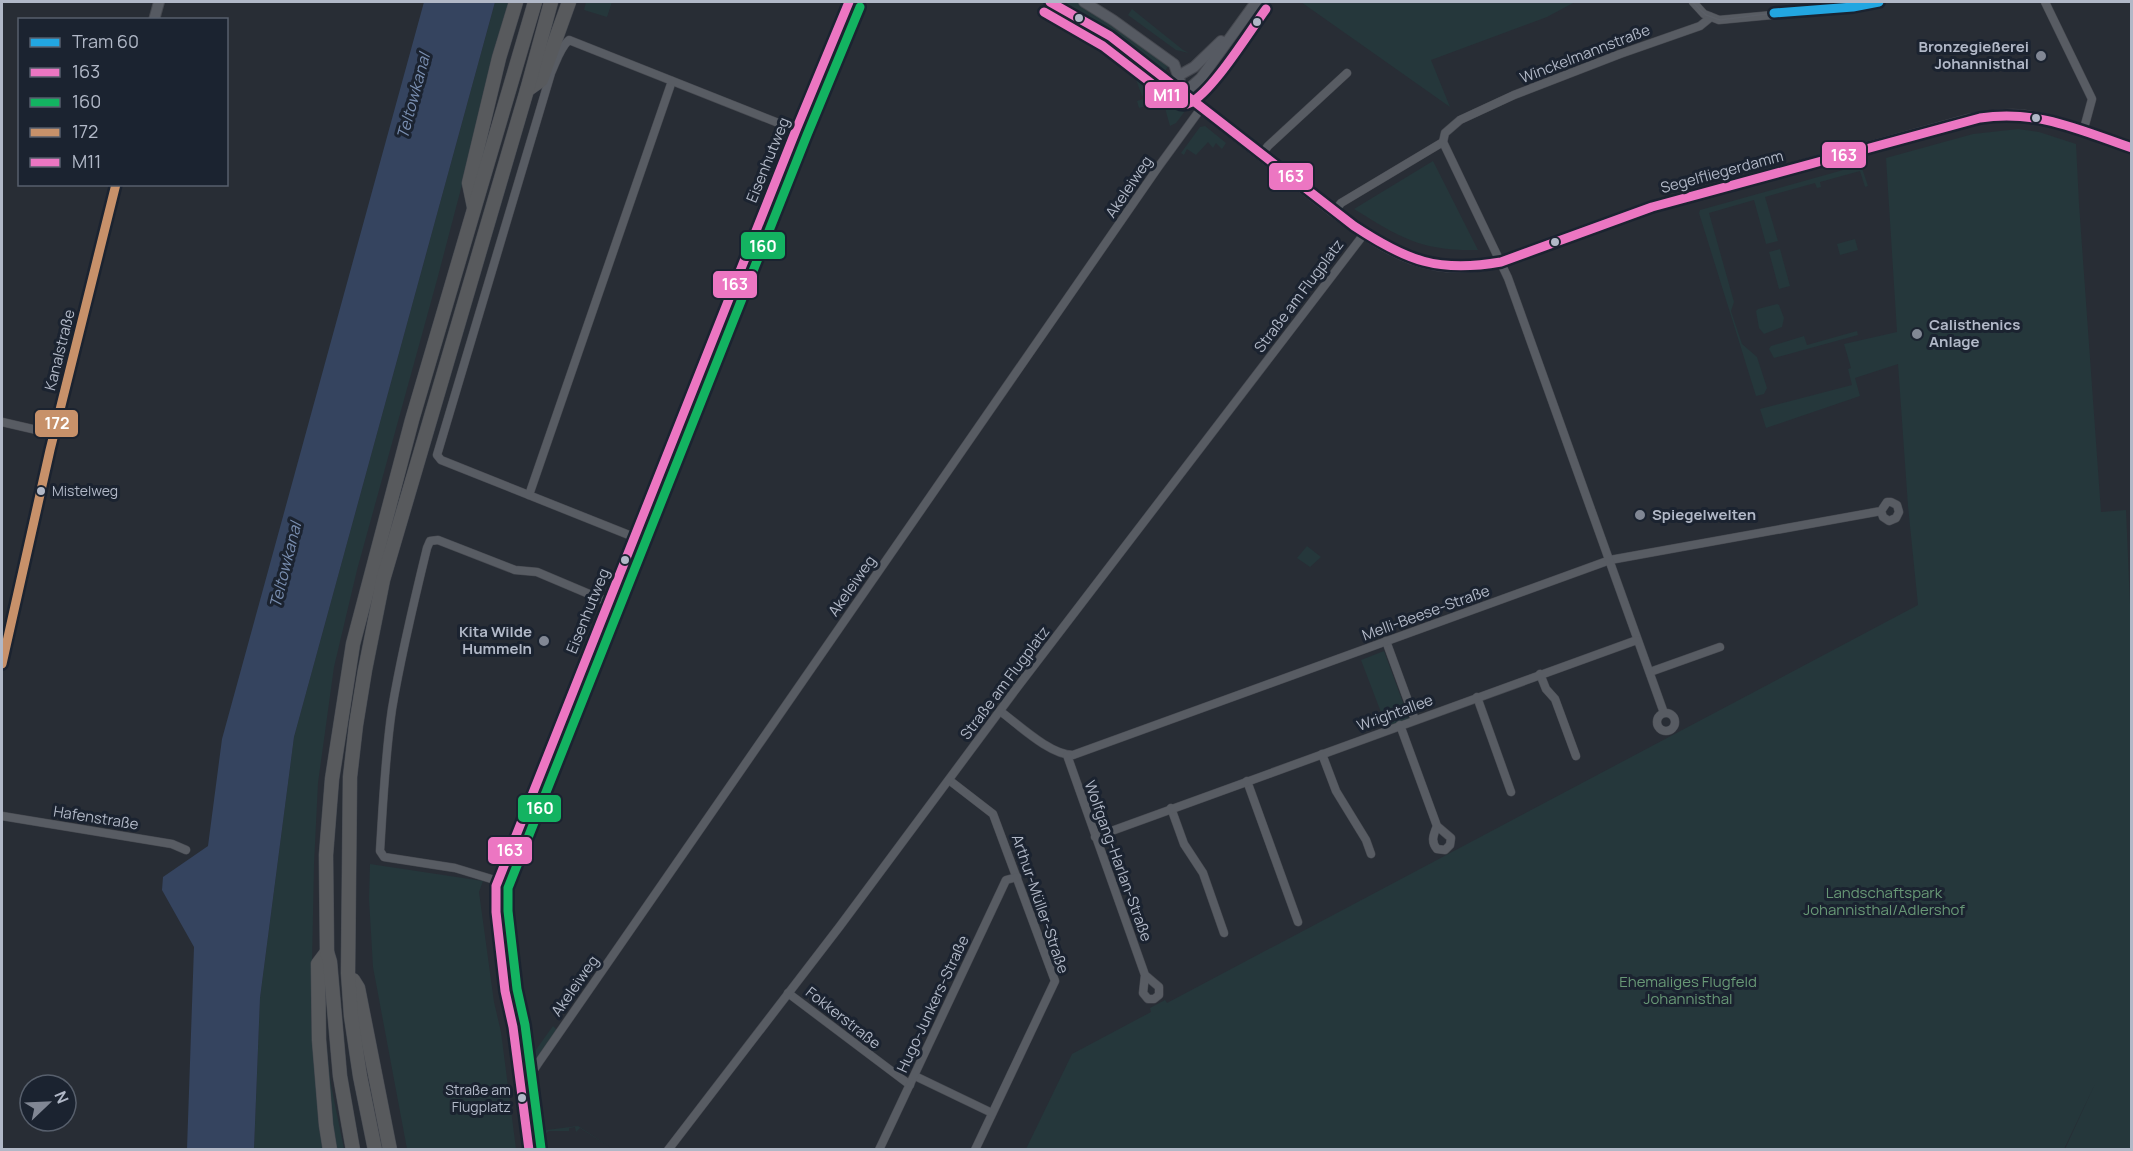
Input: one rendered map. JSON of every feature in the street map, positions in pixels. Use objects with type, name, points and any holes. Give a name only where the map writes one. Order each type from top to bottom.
[{"type":"highway","points":[[474,209],[469,183],[499,58],[516,2]]},
{"type":"highway","points":[[353,1149],[340,1076],[330,962],[327,952],[326,855],[332,779],[353,644],[412,420],[535,2]]},
{"type":"highway","points":[[375,1149],[360,1076],[351,1016],[348,974],[350,777],[365,669],[383,580],[551,2]]},
{"type":"highway","points":[[527,90],[541,80],[569,2]]},
{"type":"highway","points":[[327,952],[318,964],[318,1008],[324,1104],[330,1149]]},
{"type":"highway","points":[[348,974],[358,987],[390,1149]]},
{"type":"street","points":[[155,18],[159,2]]},
{"type":"street","name":"Eisenhutweg","points":[[529,1149],[513,1027],[505,991],[496,912],[495,893],[498,881],[849,2]]},
{"type":"street","name":"Segelfliegerdamm","points":[[1050,2],[1110,36],[1364,234],[1404,257],[1436,266],[1480,266],[1501,262],[1652,207],[1967,120],[1995,115],[2019,115],[2043,119],[2132,148]]},
{"type":"street","points":[[1084,2],[1174,64],[1184,93],[1201,78],[1256,2]]},
{"type":"street","points":[[1693,2],[1704,14],[1719,20],[1855,7],[1879,2]]},
{"type":"street","points":[[2045,2],[2092,99],[2083,132]]},
{"type":"street","name":"Winckelmannstraße","points":[[1334,212],[1341,203],[1443,142],[1444,133],[1460,120],[1543,83],[1700,26],[1711,17]]},
{"type":"street","points":[[1179,76],[1198,64],[1240,22]]},
{"type":"street","points":[[634,537],[441,460],[437,455],[551,73],[569,40],[796,130]]},
{"type":"street","points":[[1262,154],[1347,73]]},
{"type":"street","points":[[529,495],[672,81]]},
{"type":"street","name":"Akeleiweg","points":[[519,1072],[535,1068],[1202,107]]},
{"type":"street","points":[[1443,142],[1501,262],[1664,713]]},
{"type":"street","name":"Kanalstraße","points":[[2,664],[54,434],[116,186]]},
{"type":"street","name":"Straße am Flugplatz","points":[[668,1149],[1364,234]]},
{"type":"street","points":[[2,422],[54,434]]},
{"type":"street","name":"Melli-Beese-Straße","points":[[1067,755],[1081,753],[1610,560],[1881,511]]},
{"type":"street","points":[[498,881],[455,868],[384,857],[381,851],[392,710],[408,627],[427,548],[430,541],[438,540],[510,569],[537,572],[608,602]]},
{"type":"street","name":"Wrightallee","points":[[1095,837],[1637,640]]},
{"type":"street","points":[[1386,641],[1415,720]]},
{"type":"street","points":[[1650,672],[1720,647]]},
{"type":"street","points":[[1540,674],[1546,689],[1555,699],[1576,756]]},
{"type":"street","points":[[1477,698],[1511,792]]},
{"type":"street","points":[[1000,711],[1054,750],[1067,755]]},
{"type":"street","points":[[1400,725],[1437,826]]},
{"type":"street","points":[[1322,754],[1336,791],[1366,840],[1371,854]]},
{"type":"street","name":"Wolfgang-Harlan-Straße","points":[[1067,755],[1145,975]]},
{"type":"street","name":"Arthur-Müller-Straße","points":[[950,780],[993,814],[1055,981],[975,1149]]},
{"type":"street","points":[[1247,781],[1298,922]]},
{"type":"street","points":[[1171,808],[1184,844],[1203,873],[1224,933]]},
{"type":"street","name":"Hafenstraße","points":[[2,816],[172,844],[186,850]]},
{"type":"street","name":"Hugo-Junkers-Straße","points":[[879,1149],[1006,880],[1017,877]]},
{"type":"street","name":"Fokkerstraße","points":[[788,993],[910,1085]]},
{"type":"street","points":[[915,1076],[992,1113]]},
{"type":"green space","points":[[495,2],[510,2],[437,280],[357,570],[334,667],[318,783],[314,864],[311,1015],[319,1126],[323,1149],[254,1150],[260,998],[294,737]]},
{"type":"green space","points":[[586,2],[612,2],[607,17],[584,10]]},
{"type":"green space","points":[[1060,2],[1076,2],[1102,17],[1169,65],[1165,71],[1116,32]]},
{"type":"green space","points":[[1301,2],[1575,2],[1547,17],[1431,60],[1450,107]]},
{"type":"green space","points":[[1132,9],[1189,53],[1176,50],[1128,15]]},
{"type":"green space","points":[[1133,71],[1158,91],[1142,96]]},
{"type":"green space","points":[[1161,93],[1185,111],[1176,123],[1170,126],[1163,101],[1139,108],[1137,101]]},
{"type":"green space","points":[[1205,126],[1226,143],[1222,149],[1216,143],[1213,148],[1208,142],[1196,155],[1187,149],[1184,155],[1181,153],[1200,127]]},
{"type":"green space","name":"Landschaftspark Johannisthal/Adlershof","points":[[2018,129],[2039,132],[2076,144],[2101,512],[2126,510],[2132,652],[2131,1149],[2065,1149],[2095,1084],[2064,1149],[1026,1149],[1072,1054],[1151,1012],[1150,1008],[1165,1000],[1167,1003],[1918,605],[1898,364],[1855,378],[1860,396],[1766,428],[1760,409],[1852,385],[1848,369],[1851,368],[1844,344],[1897,332],[1886,158],[1973,134]]},
{"type":"green space","points":[[1433,161],[1478,250],[1441,248],[1412,241],[1354,209]]},
{"type":"green space","points":[[1861,165],[1868,186],[1865,187],[1860,171],[1820,182],[1821,187],[1817,188],[1815,183],[1765,197],[1778,241],[1766,244],[1754,200],[1709,213],[1734,302],[1731,311],[1742,344],[1757,357],[1767,388],[1764,394],[1756,396],[1699,213],[1700,210]]},
{"type":"green space","points":[[1855,239],[1858,250],[1840,255],[1837,244]]},
{"type":"green space","points":[[1780,249],[1790,286],[1779,289],[1769,252]]},
{"type":"green space","points":[[1777,304],[1784,318],[1782,327],[1764,334],[1759,328],[1756,311]]},
{"type":"green space","points":[[1857,331],[1858,335],[1774,358],[1769,349],[1771,346],[1804,336],[1807,345]]},
{"type":"green space","points":[[1307,546],[1321,557],[1310,567],[1297,558]]},
{"type":"green space","points":[[1384,651],[1409,719],[1387,728],[1361,660]]},
{"type":"green space","points":[[370,864],[483,881],[479,892],[494,1002],[501,1032],[516,1149],[407,1149],[373,967],[369,899]]},
{"type":"green space","points":[[516,992],[522,1034],[518,1032],[510,993]]},
{"type":"green space","points":[[553,1026],[557,1030],[531,1064],[530,1058]]},
{"type":"green space","points":[[327,1049],[331,1085],[344,1149],[336,1149],[324,1050]]},
{"type":"green space","points":[[578,1126],[613,1149],[580,1128],[576,1132],[575,1127],[569,1128],[569,1131],[549,1131],[540,1138],[539,1131]]},
{"type":"water","name":"Teltowkanal","points":[[424,2],[495,2],[294,737],[260,998],[254,1149],[187,1149],[194,947],[162,890],[163,877],[208,846],[222,739]]},
{"type":"tram line","points":[[1692,2],[1706,15],[1720,20],[1774,13]]},
{"type":"tram line","name":"60","points":[[1774,13],[1853,7],[1879,2]]},
{"type":"transit line","name":"163","points":[[529,1150],[513,1027],[505,991],[496,912],[496,886],[849,2]]},
{"type":"transit line","name":"163","points":[[1050,2],[1110,36],[1354,226],[1407,256],[1441,265],[1459,266],[1501,262],[1652,207],[1980,118],[2020,116],[2039,119],[2076,128],[2132,148]]},
{"type":"transit line","name":"160","points":[[541,1148],[525,1025],[517,989],[508,911],[508,888],[860,7]]},
{"type":"transit line","name":"M11","points":[[1044,12],[1103,46],[1177,103],[1186,105],[1209,86],[1266,9]]},
{"type":"transit line","name":"172","points":[[2,664],[50,450],[116,186]]},
{"type":"place","name":"Bronzegießerei Johannisthal","points":[[2041,56]]},
{"type":"place","name":"Calisthenics Anlage","points":[[1917,334]]},
{"type":"place","name":"Mistelweg","points":[[41,491]]},
{"type":"place","name":"Spiegelwelten","points":[[1640,515]]},
{"type":"place","name":"Kita Wilde Hummeln","points":[[544,641]]},
{"type":"place","name":"Straße am Flugplatz","points":[[522,1098]]},
{"type":"park label","name":"Ehemaliges Flugfeld Johannisthal","points":[[1688,990]]}]
